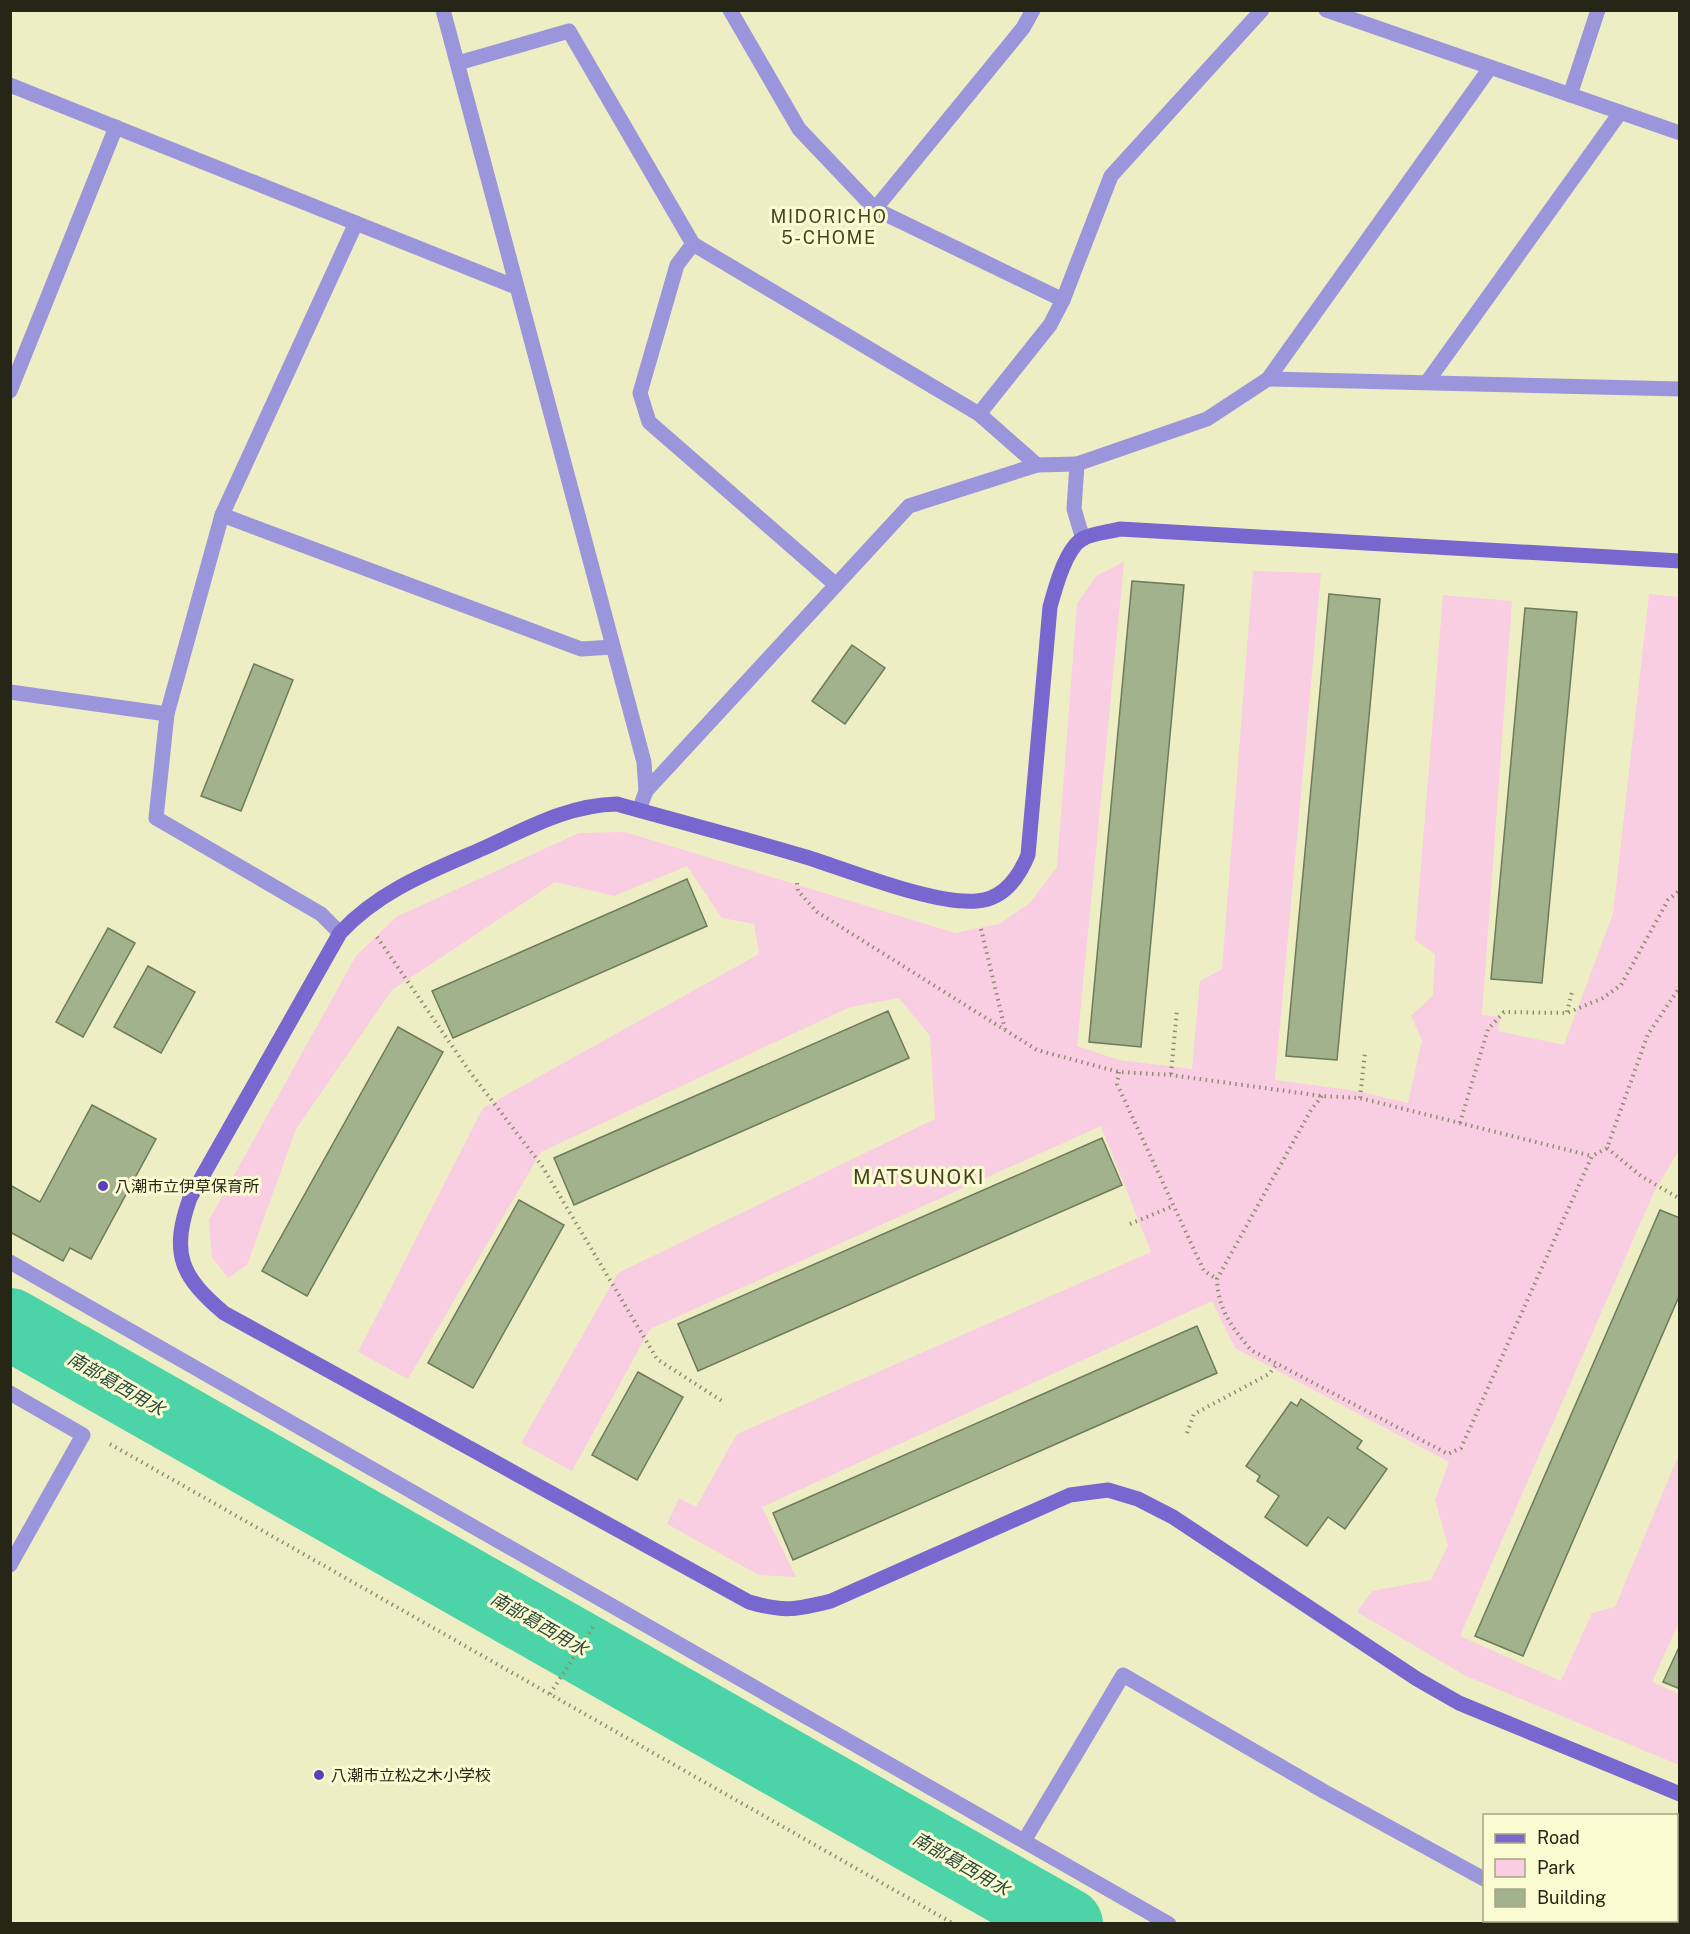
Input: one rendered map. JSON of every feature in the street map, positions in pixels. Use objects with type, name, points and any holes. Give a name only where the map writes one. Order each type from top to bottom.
[{"type":"street","points":[[443,10],[644,762],[646,790],[639,810]]},
{"type":"street","points":[[730,10],[799,129],[875,209],[1064,300]]},
{"type":"street","points":[[875,209],[1023,28],[1033,10]]},
{"type":"street","points":[[978,414],[1050,325],[1064,300],[1111,176],[1262,10]]},
{"type":"street","points":[[1326,10],[1680,133]]},
{"type":"street","points":[[1570,95],[1598,10]]},
{"type":"street","points":[[458,63],[569,31],[693,244],[978,414],[1037,465]]},
{"type":"street","points":[[646,790],[909,506],[1037,465],[1077,464],[1207,419],[1268,379],[1490,68]]},
{"type":"street","points":[[10,85],[516,287]]},
{"type":"street","points":[[1427,382],[1620,113]]},
{"type":"street","points":[[10,392],[116,127]]},
{"type":"street","points":[[340,933],[321,914],[156,818],[167,714],[222,515],[356,223]]},
{"type":"street","points":[[693,244],[677,265],[640,393],[649,422],[836,585]]},
{"type":"street","points":[[1268,379],[1680,389]]},
{"type":"street","points":[[1077,464],[1074,509],[1083,539]]},
{"type":"street","points":[[222,515],[581,649],[613,647]]},
{"type":"street","points":[[1680,561],[1120,529],[1083,539],[1072,551],[1057,580],[1050,608],[1028,855],[1018,878],[1005,889],[980,901],[949,901],[794,853],[617,804],[592,804],[562,812],[412,878],[360,911],[340,933],[190,1198],[182,1219],[180,1248],[185,1271],[200,1293],[224,1312],[748,1602],[778,1610],[807,1607],[831,1601],[1070,1495],[1108,1490],[1138,1499],[1173,1517],[1417,1679],[1459,1703],[1680,1794]]},
{"type":"street","points":[[10,692],[167,714]]},
{"type":"street","points":[[10,1262],[1169,1923]]},
{"type":"street","points":[[10,1393],[83,1435],[10,1565]]},
{"type":"street","points":[[1024,1841],[1123,1675],[1325,1792],[1483,1878]]},
{"type":"path","points":[[794,853],[798,891],[817,912],[1037,1050],[1119,1072],[1172,1075],[1322,1096],[1360,1098],[1592,1156]]},
{"type":"path","points":[[1460,1123],[1488,1029],[1504,1012],[1567,1013],[1603,999],[1621,985],[1668,900],[1680,890]]},
{"type":"path","points":[[980,901],[980,924],[1005,1029]]},
{"type":"path","points":[[360,911],[470,1072],[542,1166],[657,1359],[722,1401]]},
{"type":"path","points":[[1322,1096],[1311,1110],[1217,1279],[1218,1298],[1232,1328],[1251,1350],[1448,1454],[1461,1448],[1592,1156],[1607,1148],[1648,1034],[1680,987]]},
{"type":"path","points":[[1567,1013],[1572,992]]},
{"type":"path","points":[[1172,1075],[1177,1009]]},
{"type":"path","points":[[1360,1098],[1365,1053]]},
{"type":"path","points":[[1119,1072],[1117,1084],[1173,1206],[1204,1271],[1217,1279]]},
{"type":"path","points":[[1607,1148],[1641,1176],[1680,1199]]},
{"type":"path","points":[[1130,1224],[1173,1206]]},
{"type":"path","points":[[1187,1433],[1194,1414],[1269,1374],[1276,1365]]},
{"type":"path","points":[[83,1435],[101,1438],[954,1923]]},
{"type":"path","points":[[550,1694],[593,1626]]},
{"type":"green space","points":[[1124,562],[1077,1046],[1119,1060],[1192,1069],[1200,981],[1222,969],[1253,571],[1321,573],[1275,1080],[1357,1091],[1408,1103],[1422,1040],[1411,1016],[1433,995],[1435,954],[1415,940],[1443,595],[1512,601],[1482,1015],[1501,1017],[1498,1031],[1564,1045],[1613,914],[1649,594],[1679,597],[1679,1150],[1654,1192],[1460,1636],[1561,1681],[1592,1613],[1615,1607],[1679,1454],[1679,1622],[1652,1682],[1679,1694],[1679,1765],[1466,1676],[1357,1612],[1372,1591],[1431,1580],[1448,1546],[1435,1500],[1449,1462],[1235,1348],[1212,1301],[762,1507],[796,1577],[759,1575],[667,1524],[679,1498],[696,1507],[737,1434],[1151,1252],[1101,1126],[650,1329],[572,1471],[521,1443],[618,1273],[935,1119],[930,1036],[899,998],[850,1007],[541,1152],[408,1379],[358,1352],[483,1108],[759,954],[754,924],[722,918],[687,866],[614,896],[555,882],[392,990],[296,1129],[247,1265],[228,1278],[212,1257],[209,1220],[356,956],[396,917],[579,833],[625,832],[955,933],[999,924],[1030,903],[1057,867],[1077,604],[1096,576]]},
{"type":"building","points":[[1132,581],[1184,585],[1141,1047],[1089,1042]]},
{"type":"building","points":[[1329,594],[1380,599],[1337,1060],[1286,1056]]},
{"type":"building","points":[[1525,608],[1577,612],[1542,983],[1491,979]]},
{"type":"building","points":[[852,645],[885,668],[845,724],[812,701]]},
{"type":"building","points":[[254,664],[293,680],[241,811],[201,796]]},
{"type":"building","points":[[687,879],[707,926],[453,1038],[432,991]]},
{"type":"building","points":[[108,928],[135,943],[83,1037],[56,1022]]},
{"type":"building","points":[[148,966],[195,992],[161,1053],[114,1027]]},
{"type":"building","points":[[888,1011],[909,1058],[574,1205],[554,1158]]},
{"type":"building","points":[[398,1027],[443,1052],[307,1296],[262,1271]]},
{"type":"building","points":[[92,1105],[156,1139],[91,1259],[70,1248],[63,1261],[10,1232],[10,1185],[40,1202]]},
{"type":"building","points":[[1102,1138],[1122,1185],[698,1371],[678,1324]]},
{"type":"building","points":[[519,1200],[564,1225],[473,1388],[428,1363]]},
{"type":"building","points":[[1660,1210],[1680,1218],[1680,1294],[1523,1656],[1475,1636]]},
{"type":"building","points":[[1197,1326],[1217,1373],[793,1560],[773,1513]]},
{"type":"building","points":[[638,1372],[683,1397],[637,1480],[592,1455]]},
{"type":"building","points":[[1301,1399],[1362,1441],[1357,1448],[1387,1469],[1345,1529],[1328,1517],[1307,1546],[1265,1517],[1279,1496],[1257,1481],[1260,1476],[1246,1466],[1291,1402],[1297,1406]]},
{"type":"building","points":[[1680,1645],[1680,1689],[1663,1682]]},
{"type":"waterway","name":"南部葛西用水","points":[[10,1324],[1067,1924]]},
{"type":"place","name":"八潮市立伊草保育所","points":[[103,1186]]},
{"type":"place","name":"八潮市立松之木小学校","points":[[319,1775]]},
{"type":"district","name":"MIDORICHO 5-CHOME","points":[[829,227]]},
{"type":"district","name":"MATSUNOKI","points":[[919,1177]]}]
